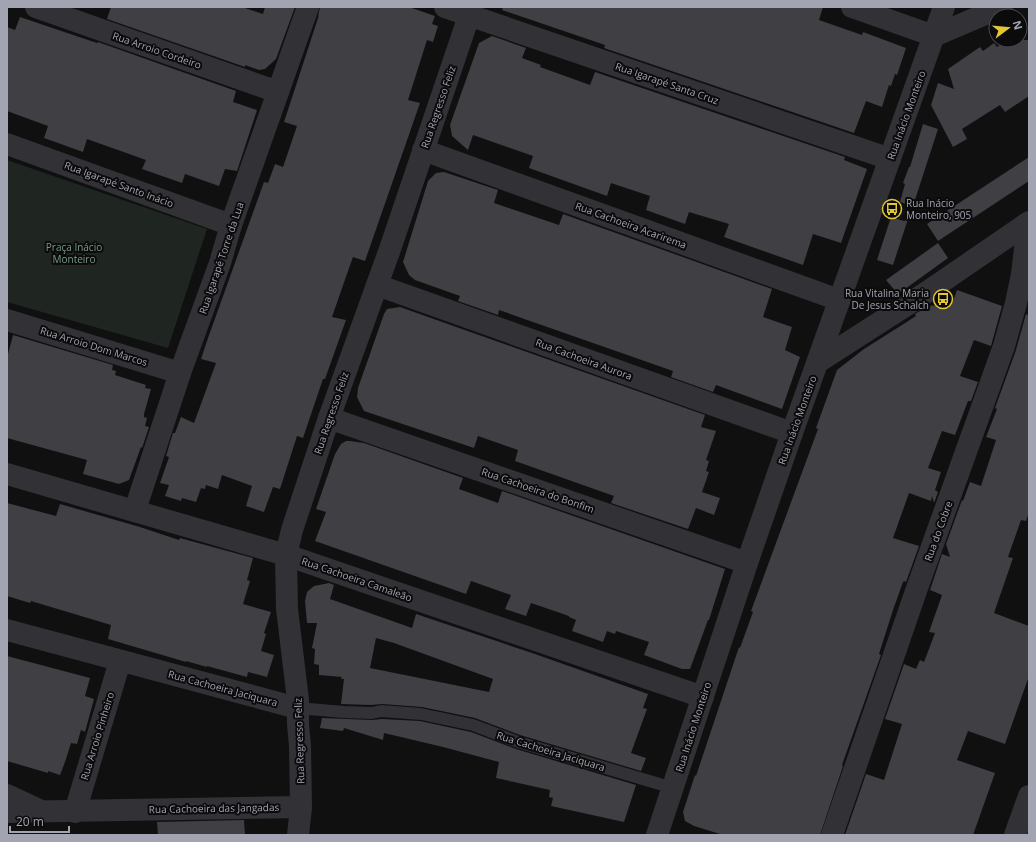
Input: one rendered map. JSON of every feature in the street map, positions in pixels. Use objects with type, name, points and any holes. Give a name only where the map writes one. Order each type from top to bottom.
[{"type":"street","name":"Rua Arroio Cordeiro","points":[[36,7],[278,92]]},
{"type":"street","name":"Rua Igarapé Torre da Lua","points":[[135,510],[180,373],[220,263],[231,224],[308,7]]},
{"type":"street","name":"Rua Igarapé Santa Cruz","points":[[445,7],[471,11],[890,159]]},
{"type":"street","points":[[852,7],[934,36],[1002,7]]},
{"type":"street","name":"Rua Inácio Monteiro","points":[[659,834],[702,697],[747,563],[944,7]]},
{"type":"street","name":"Rua Regresso Feliz","points":[[298,835],[301,806],[301,768],[297,708],[298,700],[287,609],[286,555],[292,530],[329,418],[377,285],[471,11]]},
{"type":"street","name":"Rua Igarapé Santo Inácio","points":[[7,144],[231,224]]},
{"type":"street","name":"Rua Cachoeira Acarirema","points":[[423,150],[839,300]]},
{"type":"street","points":[[818,362],[926,292],[1028,222]]},
{"type":"street","name":"Rua do Cobre","points":[[832,835],[919,583],[1004,346],[1023,305],[1022,274],[1028,222]]},
{"type":"street","name":"Rua Cachoeira Aurora","points":[[377,285],[792,433]]},
{"type":"street","name":"Rua Arroio Dom Marcos","points":[[7,320],[180,373]]},
{"type":"street","name":"Rua Cachoeira do Bonfim","points":[[329,418],[747,563]]},
{"type":"street","name":"Rua Cachoeira Camaleão","points":[[7,474],[286,555],[702,697]]},
{"type":"street","name":"Rua Cachoeira Jaciquara","points":[[7,630],[297,708]]},
{"type":"street","name":"Rua Arroio Pinheiro","points":[[74,812],[120,661]]},
{"type":"street","points":[[7,795],[44,812]]},
{"type":"street","points":[[1015,835],[1029,796]]},
{"type":"street","name":"Rua Cachoeira das Jangadas","points":[[7,812],[74,812],[301,806]]},
{"type":"lane","name":"Rua Cachoeira Jaciquara","points":[[297,708],[344,712],[381,711],[421,714],[473,725],[518,742],[673,788]]},
{"type":"green space","name":"Praça Inácio Monteiro","points":[[7,160],[207,229],[168,348],[7,302]]},
{"type":"building","points":[[111,7],[242,7],[263,14],[265,7],[295,7],[276,59],[265,69],[259,70],[245,65],[245,67],[107,19]]},
{"type":"building","points":[[320,7],[409,7],[435,16],[432,24],[438,26],[433,42],[427,40],[408,100],[420,103],[365,261],[353,257],[332,317],[346,320],[325,379],[323,379],[303,438],[297,436],[280,489],[273,487],[264,512],[246,506],[252,486],[222,475],[218,489],[206,485],[205,489],[201,488],[196,502],[182,498],[181,501],[165,496],[169,485],[160,483],[169,457],[166,456],[173,433],[175,433],[181,417],[194,423],[216,363],[201,359],[264,182],[268,183],[275,164],[283,167],[297,126],[284,122],[319,15],[318,16]]},
{"type":"building","points":[[503,7],[823,7],[819,20],[862,35],[863,32],[906,48],[897,75],[895,74],[891,86],[889,85],[882,107],[866,101],[854,133],[604,48],[605,45],[502,10]]},
{"type":"building","points":[[20,17],[97,43],[98,42],[236,91],[233,102],[257,110],[237,171],[225,169],[219,186],[185,174],[182,183],[142,169],[146,160],[87,139],[83,152],[44,138],[48,126],[7,111],[7,27],[15,30]]},
{"type":"building","points":[[492,36],[526,48],[522,58],[541,65],[540,67],[590,85],[595,72],[845,157],[844,160],[867,169],[841,243],[813,234],[803,265],[724,237],[729,224],[689,212],[685,224],[646,210],[650,196],[611,183],[607,196],[529,168],[533,156],[473,135],[468,150],[452,136],[450,125],[479,43]]},
{"type":"building","points":[[1029,40],[1029,96],[1005,112],[1000,105],[962,129],[967,139],[953,147],[931,105],[938,83],[954,89],[948,69],[980,47],[983,51],[988,47],[1028,48]]},
{"type":"building","points":[[923,124],[938,129],[913,206],[900,202],[905,184],[903,183],[910,167]]},
{"type":"building","points":[[1029,157],[1029,181],[938,241],[927,224]]},
{"type":"building","points":[[444,172],[498,190],[494,203],[559,225],[563,214],[772,289],[763,317],[792,327],[785,350],[800,357],[782,409],[716,385],[713,392],[671,377],[673,371],[499,310],[498,315],[458,301],[460,296],[415,280],[409,275],[403,262],[428,181],[436,173]]},
{"type":"building","points":[[891,217],[904,221],[908,219],[893,265],[877,260]]},
{"type":"building","points":[[938,243],[948,258],[898,294],[886,280]]},
{"type":"building","points":[[957,290],[1002,306],[991,346],[974,340],[960,376],[978,382],[971,401],[968,401],[955,435],[942,431],[928,468],[941,472],[935,490],[938,492],[934,503],[932,496],[931,501],[909,493],[893,538],[919,546],[906,582],[903,582],[893,610],[879,654],[881,655],[842,765],[843,766],[820,835],[723,835],[694,826],[685,821],[683,812],[739,647],[740,648],[753,612],[751,611],[818,429],[816,428],[837,370],[864,349],[916,316],[915,314],[928,306],[952,304]]},
{"type":"building","points":[[400,307],[705,415],[701,427],[716,431],[706,460],[709,461],[706,471],[709,472],[702,492],[720,498],[714,515],[696,508],[688,529],[611,503],[614,496],[515,461],[518,450],[478,436],[474,448],[364,411],[357,397],[358,388],[384,314],[387,309]]},
{"type":"building","points":[[1026,314],[1029,316],[1029,512],[1026,521],[1021,520],[1008,557],[1013,558],[994,613],[1029,626],[1029,676],[1005,744],[968,731],[957,760],[995,773],[973,835],[845,835],[866,774],[884,780],[902,724],[885,719],[904,664],[916,669],[920,660],[924,662],[935,633],[929,632],[942,595],[930,590],[942,554],[950,557],[946,544],[970,482],[981,486],[996,440],[986,437],[997,409],[995,408],[1016,350]]},
{"type":"building","points":[[13,335],[113,365],[112,370],[116,371],[115,375],[146,385],[145,388],[151,389],[144,414],[144,417],[147,418],[145,426],[149,427],[129,480],[119,484],[83,474],[87,460],[7,438],[7,358]]},
{"type":"building","points":[[346,441],[364,443],[463,478],[459,489],[498,503],[502,491],[725,569],[709,620],[690,669],[682,669],[644,655],[649,642],[616,631],[615,634],[607,631],[603,642],[572,631],[576,620],[569,616],[531,603],[526,616],[505,609],[511,595],[471,581],[466,594],[315,541],[326,512],[316,509],[335,454],[341,444]]},
{"type":"building","points":[[7,503],[56,516],[60,504],[179,540],[180,538],[253,558],[247,580],[250,581],[243,604],[271,612],[264,633],[266,634],[261,651],[274,655],[267,677],[248,672],[247,677],[186,662],[108,639],[111,625],[31,601],[30,603],[7,596]]},
{"type":"building","points":[[329,583],[334,585],[330,599],[412,628],[416,614],[648,694],[643,708],[647,709],[631,753],[646,758],[641,771],[520,735],[475,718],[422,707],[382,704],[341,704],[344,679],[341,679],[342,677],[319,675],[319,665],[314,664],[315,649],[312,648],[317,623],[307,623],[305,601],[307,592],[314,586]],"holes":[[[376,638],[394,643],[493,679],[489,692],[370,668]]]},
{"type":"building","points":[[7,656],[90,678],[85,696],[94,699],[85,732],[81,730],[77,744],[71,743],[60,775],[7,761]]},
{"type":"building","points":[[322,718],[420,721],[471,732],[516,749],[636,785],[624,822],[551,806],[553,798],[549,797],[550,790],[496,778],[499,762],[384,733],[383,740],[344,728],[343,731],[320,728]]},
{"type":"building","points":[[244,820],[245,835],[158,835],[157,822]]},
{"type":"place","name":"Rua Inácio Monteiro, 905","points":[[892,209]]},
{"type":"place","name":"Rua Vitalina Maria De Jesus Schalch","points":[[943,299]]}]
